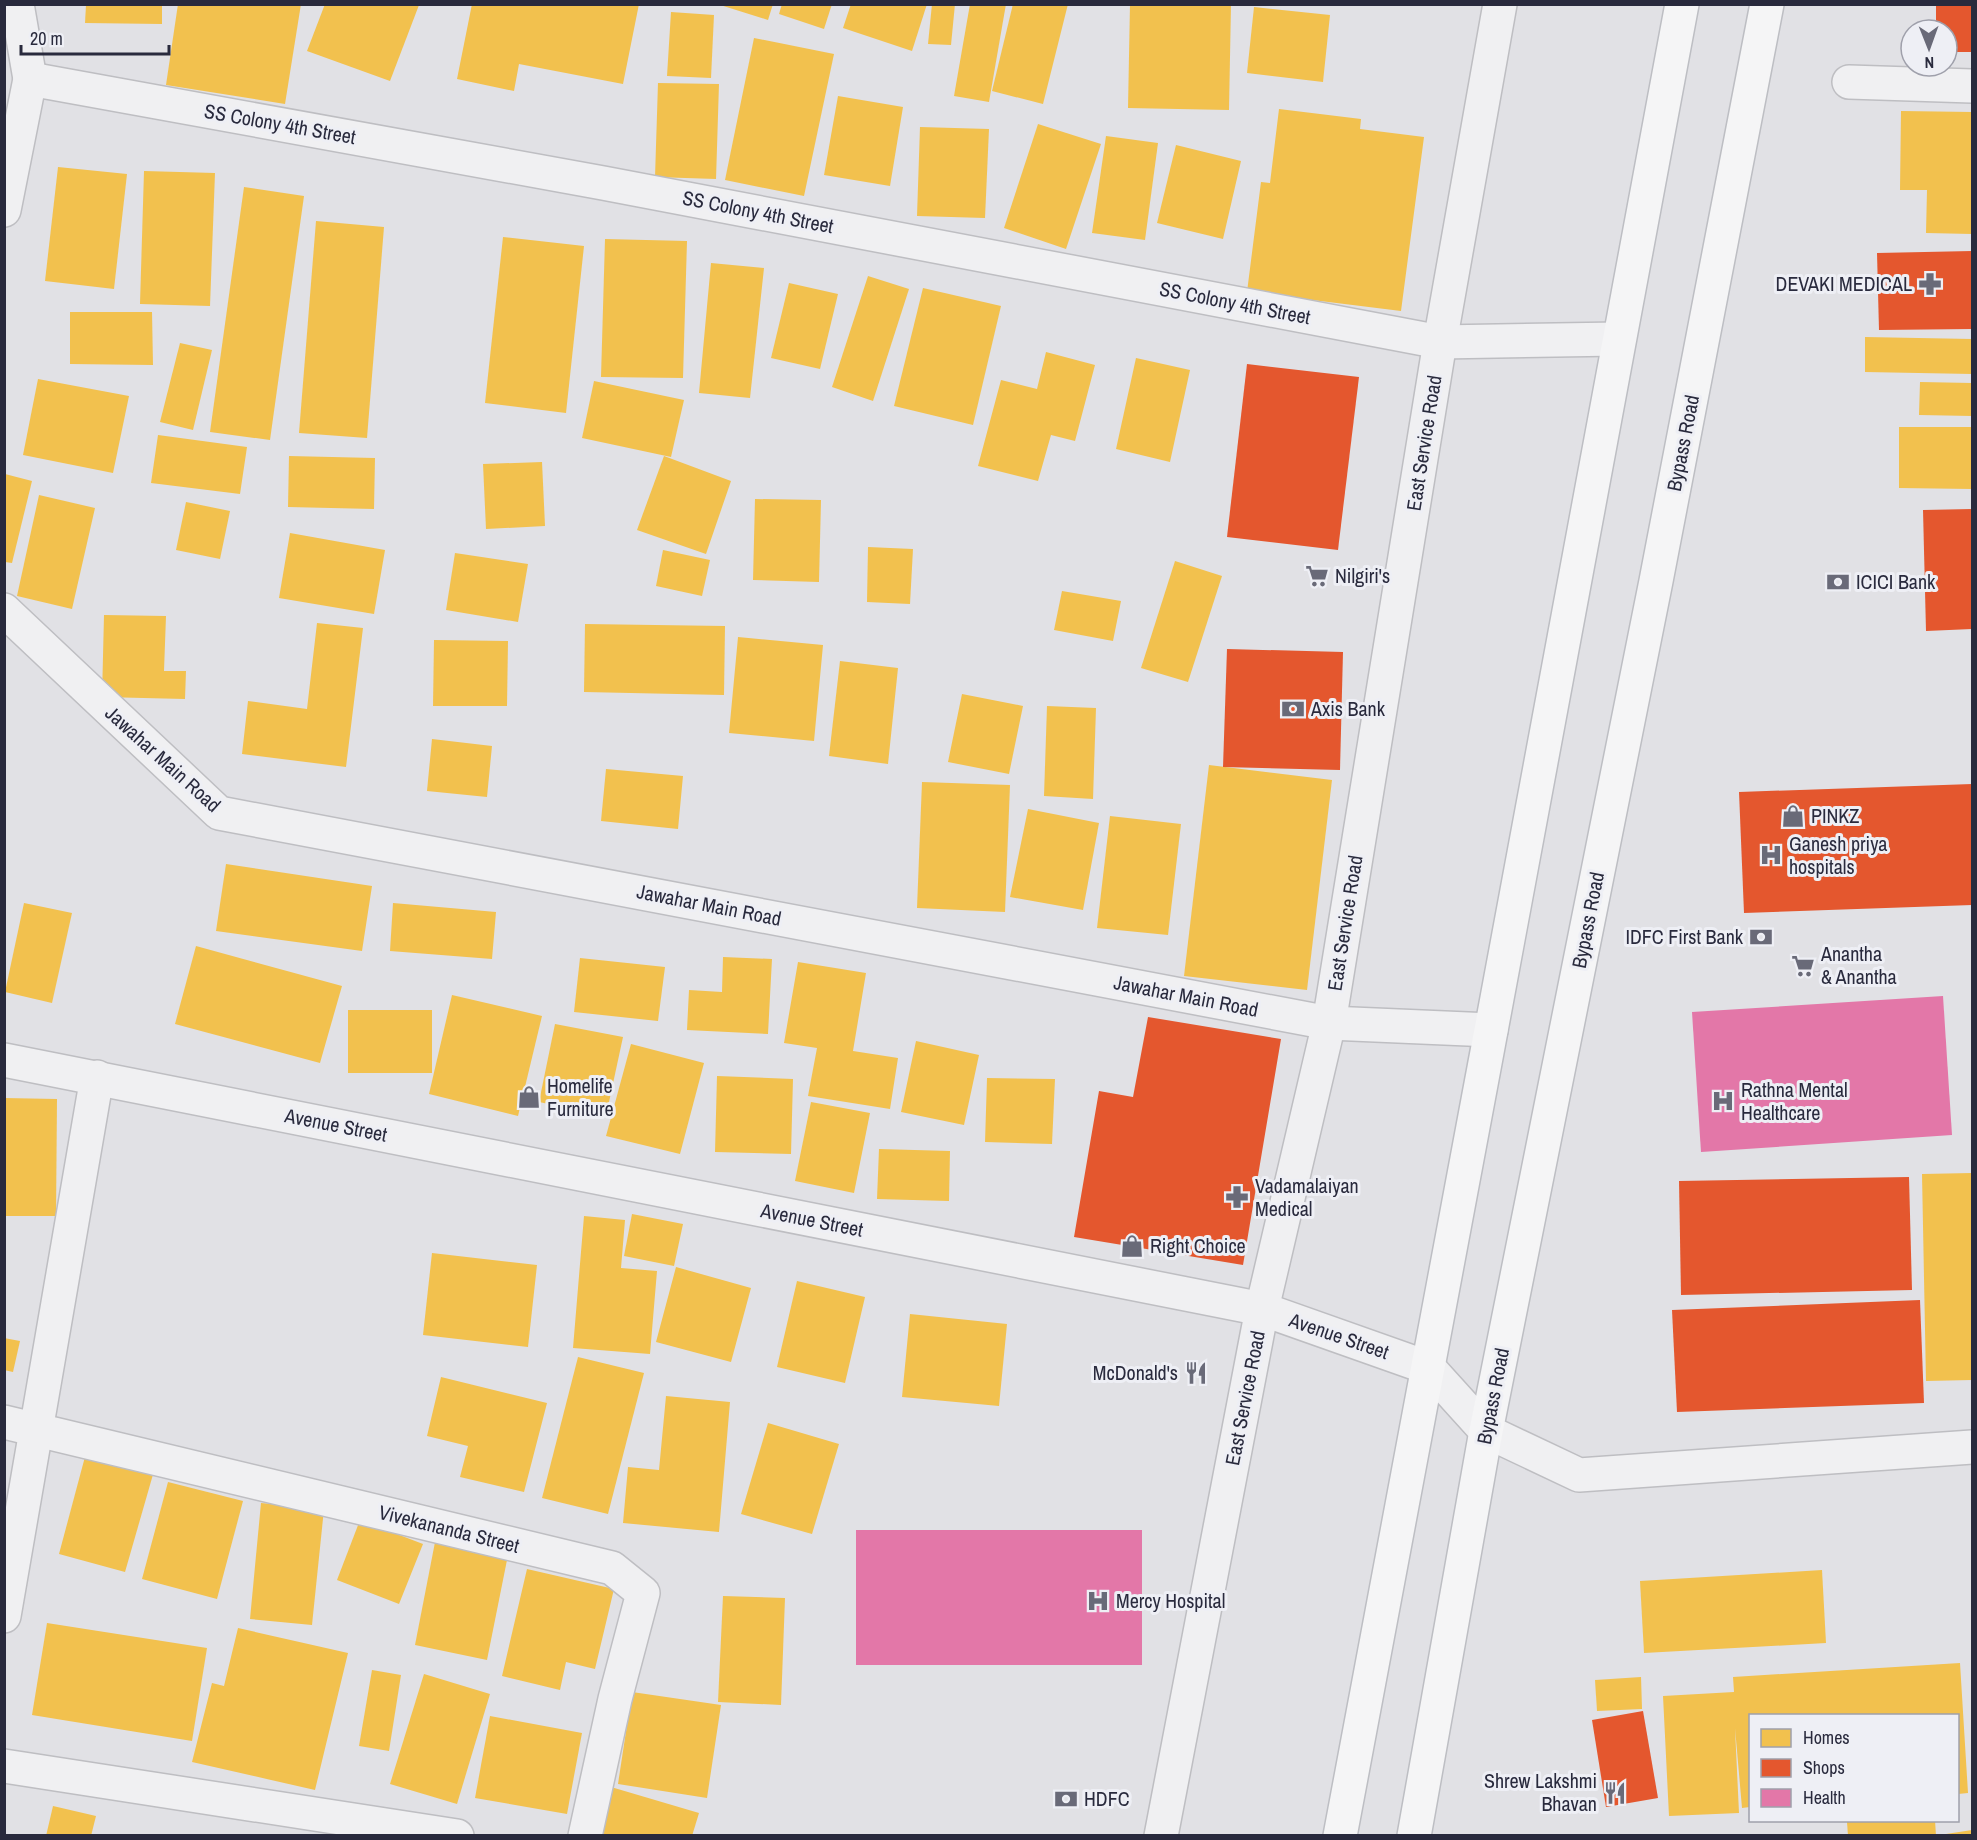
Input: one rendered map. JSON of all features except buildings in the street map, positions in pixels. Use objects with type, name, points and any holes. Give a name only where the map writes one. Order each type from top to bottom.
[{"type":"main road","points":[[1340,1836],[1430,1368],[1618,339],[1682,4]]},
{"type":"main road","name":"Bypass Road","points":[[1414,1836],[1486,1431],[1656,581],[1767,4]]},
{"type":"street","points":[[4,210],[30,79],[17,4]]},
{"type":"street","name":"East Service Road","points":[[1161,1836],[1262,1309],[1329,1023],[1440,342],[1500,4]]},
{"type":"street","name":"SS Colony 4th Street","points":[[30,79],[603,183],[1440,342],[1618,339]]},
{"type":"street","points":[[1849,82],[1972,86]]},
{"type":"street","name":"Jawahar Main Road","points":[[4,610],[219,813],[1329,1023],[1491,1030]]},
{"type":"street","name":"Avenue Street","points":[[4,1060],[1262,1309],[1430,1368],[1486,1431],[1579,1475],[1972,1447]]},
{"type":"street","points":[[4,1616],[97,1077]]},
{"type":"street","name":"Vivekananda Street","points":[[4,1422],[612,1568],[643,1593],[615,1699],[585,1836]]},
{"type":"street","points":[[4,1766],[457,1836]]},
{"type":"place","name":"DEVAKI MEDICAL","points":[[1930,284]]},
{"type":"place","name":"Nilgiri's","points":[[1317,576]]},
{"type":"place","name":"ICICI Bank","points":[[1838,582]]},
{"type":"place","name":"Axis Bank","points":[[1293,709]]},
{"type":"place","name":"PINKZ","points":[[1793,816]]},
{"type":"place","name":"Ganesh priya hospitals","points":[[1771,855]]},
{"type":"place","name":"IDFC First Bank","points":[[1761,937]]},
{"type":"place","name":"Anantha & Anantha","points":[[1803,966]]},
{"type":"place","name":"Homelife Furniture","points":[[529,1097]]},
{"type":"place","name":"Rathna Mental Healthcare","points":[[1723,1101]]},
{"type":"place","name":"Vadamalaiyan Medical","points":[[1237,1197]]},
{"type":"place","name":"Right Choice","points":[[1132,1246]]},
{"type":"place","name":"McDonald's","points":[[1196,1373]]},
{"type":"place","name":"Mercy Hospital","points":[[1098,1601]]},
{"type":"place","name":"Shrew Lakshmi Bhavan","points":[[1615,1793]]},
{"type":"place","name":"HDFC","points":[[1066,1799]]}]
